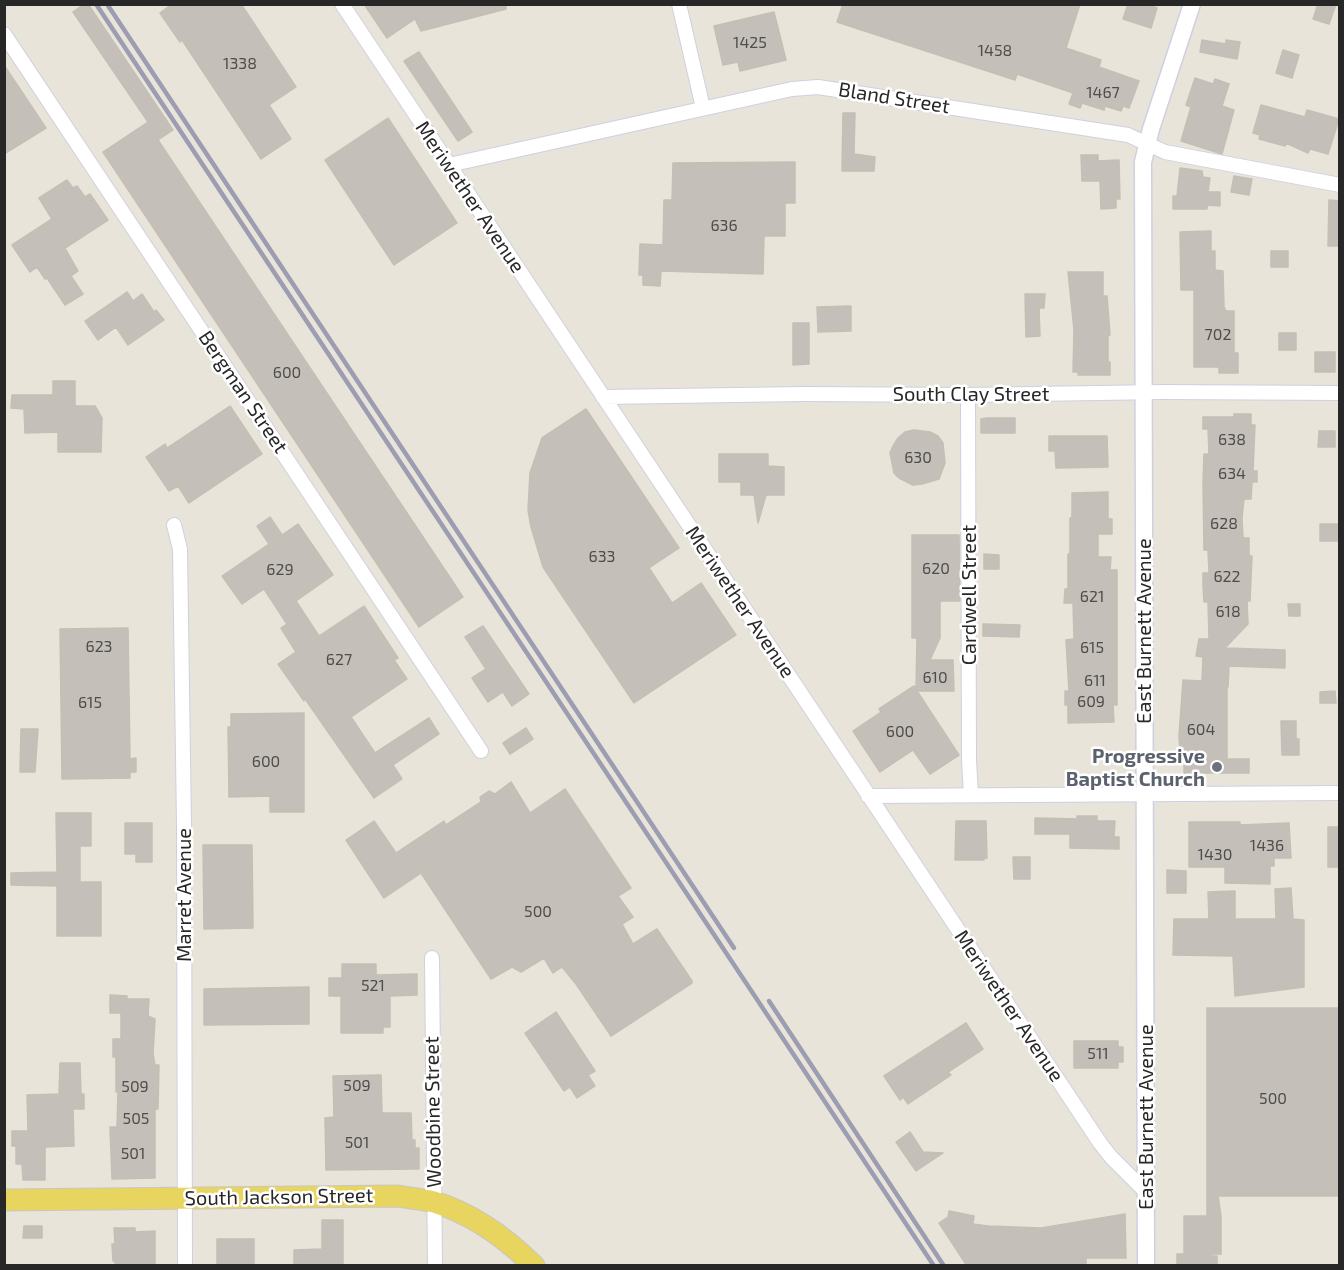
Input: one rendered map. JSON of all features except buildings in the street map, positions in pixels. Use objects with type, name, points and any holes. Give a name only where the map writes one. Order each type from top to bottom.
[{"type":"main road","name":"South Jackson Street","points":[[4,1200],[397,1196],[434,1202],[464,1214],[494,1231],[534,1266]]},
{"type":"street","name":"Meriwether Avenue","points":[[342,4],[1100,1143],[1146,1192]]},
{"type":"street","points":[[680,4],[703,108]]},
{"type":"street","name":"East Burnett Avenue","points":[[1146,1266],[1143,162],[1192,4]]},
{"type":"street","name":"Bergman Street","points":[[4,34],[481,751]]},
{"type":"street","name":"Bland Street","points":[[449,165],[792,89],[818,87],[1128,135],[1165,152],[1340,185]]},
{"type":"street","name":"South Clay Street","points":[[603,397],[1143,392],[1340,393]]},
{"type":"street","name":"Cardwell Street","points":[[968,395],[971,795]]},
{"type":"street","name":"Marret Avenue","points":[[174,525],[180,556],[186,1266]]},
{"type":"street","points":[[868,796],[1340,793]]},
{"type":"street","name":"Woodbine Street","points":[[432,958],[435,1266]]},
{"type":"railway","points":[[96,4],[934,1266]]},
{"type":"railway","points":[[107,4],[734,948]]},
{"type":"railway","points":[[769,1001],[944,1266]]},
{"type":"place","name":"Progressive Baptist Church","points":[[1217,767]]}]
